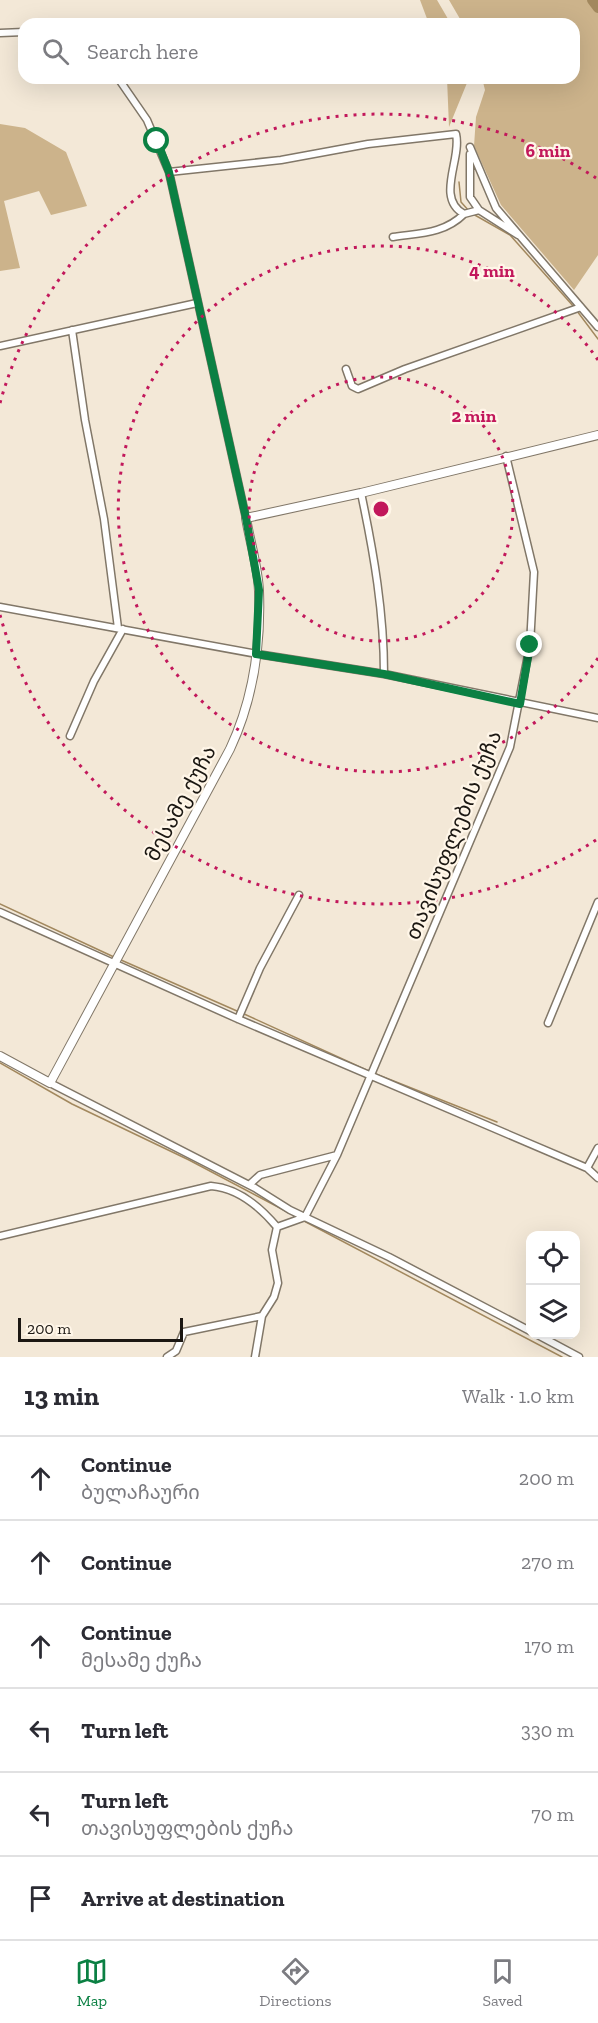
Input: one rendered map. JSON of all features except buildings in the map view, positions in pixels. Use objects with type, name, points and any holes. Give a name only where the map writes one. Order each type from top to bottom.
[{"type":"street","points":[[0,33],[18,32]]},
{"type":"street","points":[[122,84],[147,120],[169,172],[246,518],[361,493],[598,435]]},
{"type":"street","points":[[169,172],[280,160],[368,144],[456,134],[457,147],[450,192],[456,208],[464,214]]},
{"type":"street","points":[[518,235],[479,210],[470,197],[470,147],[496,208],[598,327]]},
{"type":"street","points":[[393,237],[442,230],[452,226],[464,214],[479,210]]},
{"type":"street","points":[[0,346],[197,303]]},
{"type":"street","points":[[346,369],[352,386],[357,388],[581,307]]},
{"type":"street","points":[[70,736],[121,628],[104,519],[84,420],[72,330]]},
{"type":"street","name":"თავისუფლების ქუჩა","points":[[305,1217],[337,1155],[510,747],[530,645],[534,572],[506,456]]},
{"type":"street","points":[[361,493],[372,547],[384,629],[384,674]]},
{"type":"street","name":"მესამე ქუჩა","points":[[50,1083],[230,749],[245,717],[256,654],[259,590],[246,518]]},
{"type":"street","points":[[0,607],[256,654],[384,674],[520,704],[598,718]]},
{"type":"street","points":[[238,1019],[260,968],[299,895]]},
{"type":"street","points":[[548,1023],[598,902]]},
{"type":"street","points":[[0,912],[238,1019],[587,1168],[598,1178]]},
{"type":"street","points":[[0,1056],[249,1185],[305,1217],[389,1257],[526,1328]]},
{"type":"street","points":[[587,1168],[598,1148]]},
{"type":"street","points":[[249,1185],[261,1175],[337,1155]]},
{"type":"street","points":[[0,1236],[211,1186],[219,1187],[259,1206],[277,1227]]},
{"type":"street","points":[[277,1227],[305,1217]]},
{"type":"street","points":[[255,1357],[262,1316],[274,1297],[278,1283],[272,1250],[277,1227]]},
{"type":"street","points":[[167,1357],[176,1351],[184,1332],[262,1316]]},
{"type":"street","points":[[545,1339],[579,1357]]},
{"type":"shaded area","points":[[420,0],[437,0],[448,18],[427,18]]},
{"type":"shaded area","points":[[449,0],[598,0],[598,255],[574,290],[501,205],[474,146],[476,117],[485,90],[484,84],[580,84],[580,18],[460,18]]},
{"type":"shaded area","points":[[447,84],[467,84],[449,127]]},
{"type":"shaded area","points":[[0,124],[25,128],[66,152],[87,206],[51,215],[39,191],[4,201],[20,268],[0,271]]},
{"type":"waterway","points":[[592,0],[598,8]]},
{"type":"waterway","points":[[459,182],[461,202],[469,211]]},
{"type":"waterway","points":[[473,214],[510,235],[574,307]]},
{"type":"waterway","points":[[577,311],[598,339]]},
{"type":"waterway","points":[[0,904],[114,957]]},
{"type":"waterway","points":[[121,960],[237,1011]]},
{"type":"waterway","points":[[242,1013],[371,1072]]},
{"type":"waterway","points":[[0,1063],[72,1104],[189,1160],[297,1217]]},
{"type":"waterway","points":[[376,1074],[497,1122]]},
{"type":"waterway","points":[[304,1221],[562,1357]]},
{"type":"route","points":[[157,141],[169,172],[246,518],[259,590],[256,654],[384,674],[520,704],[530,645]]}]
